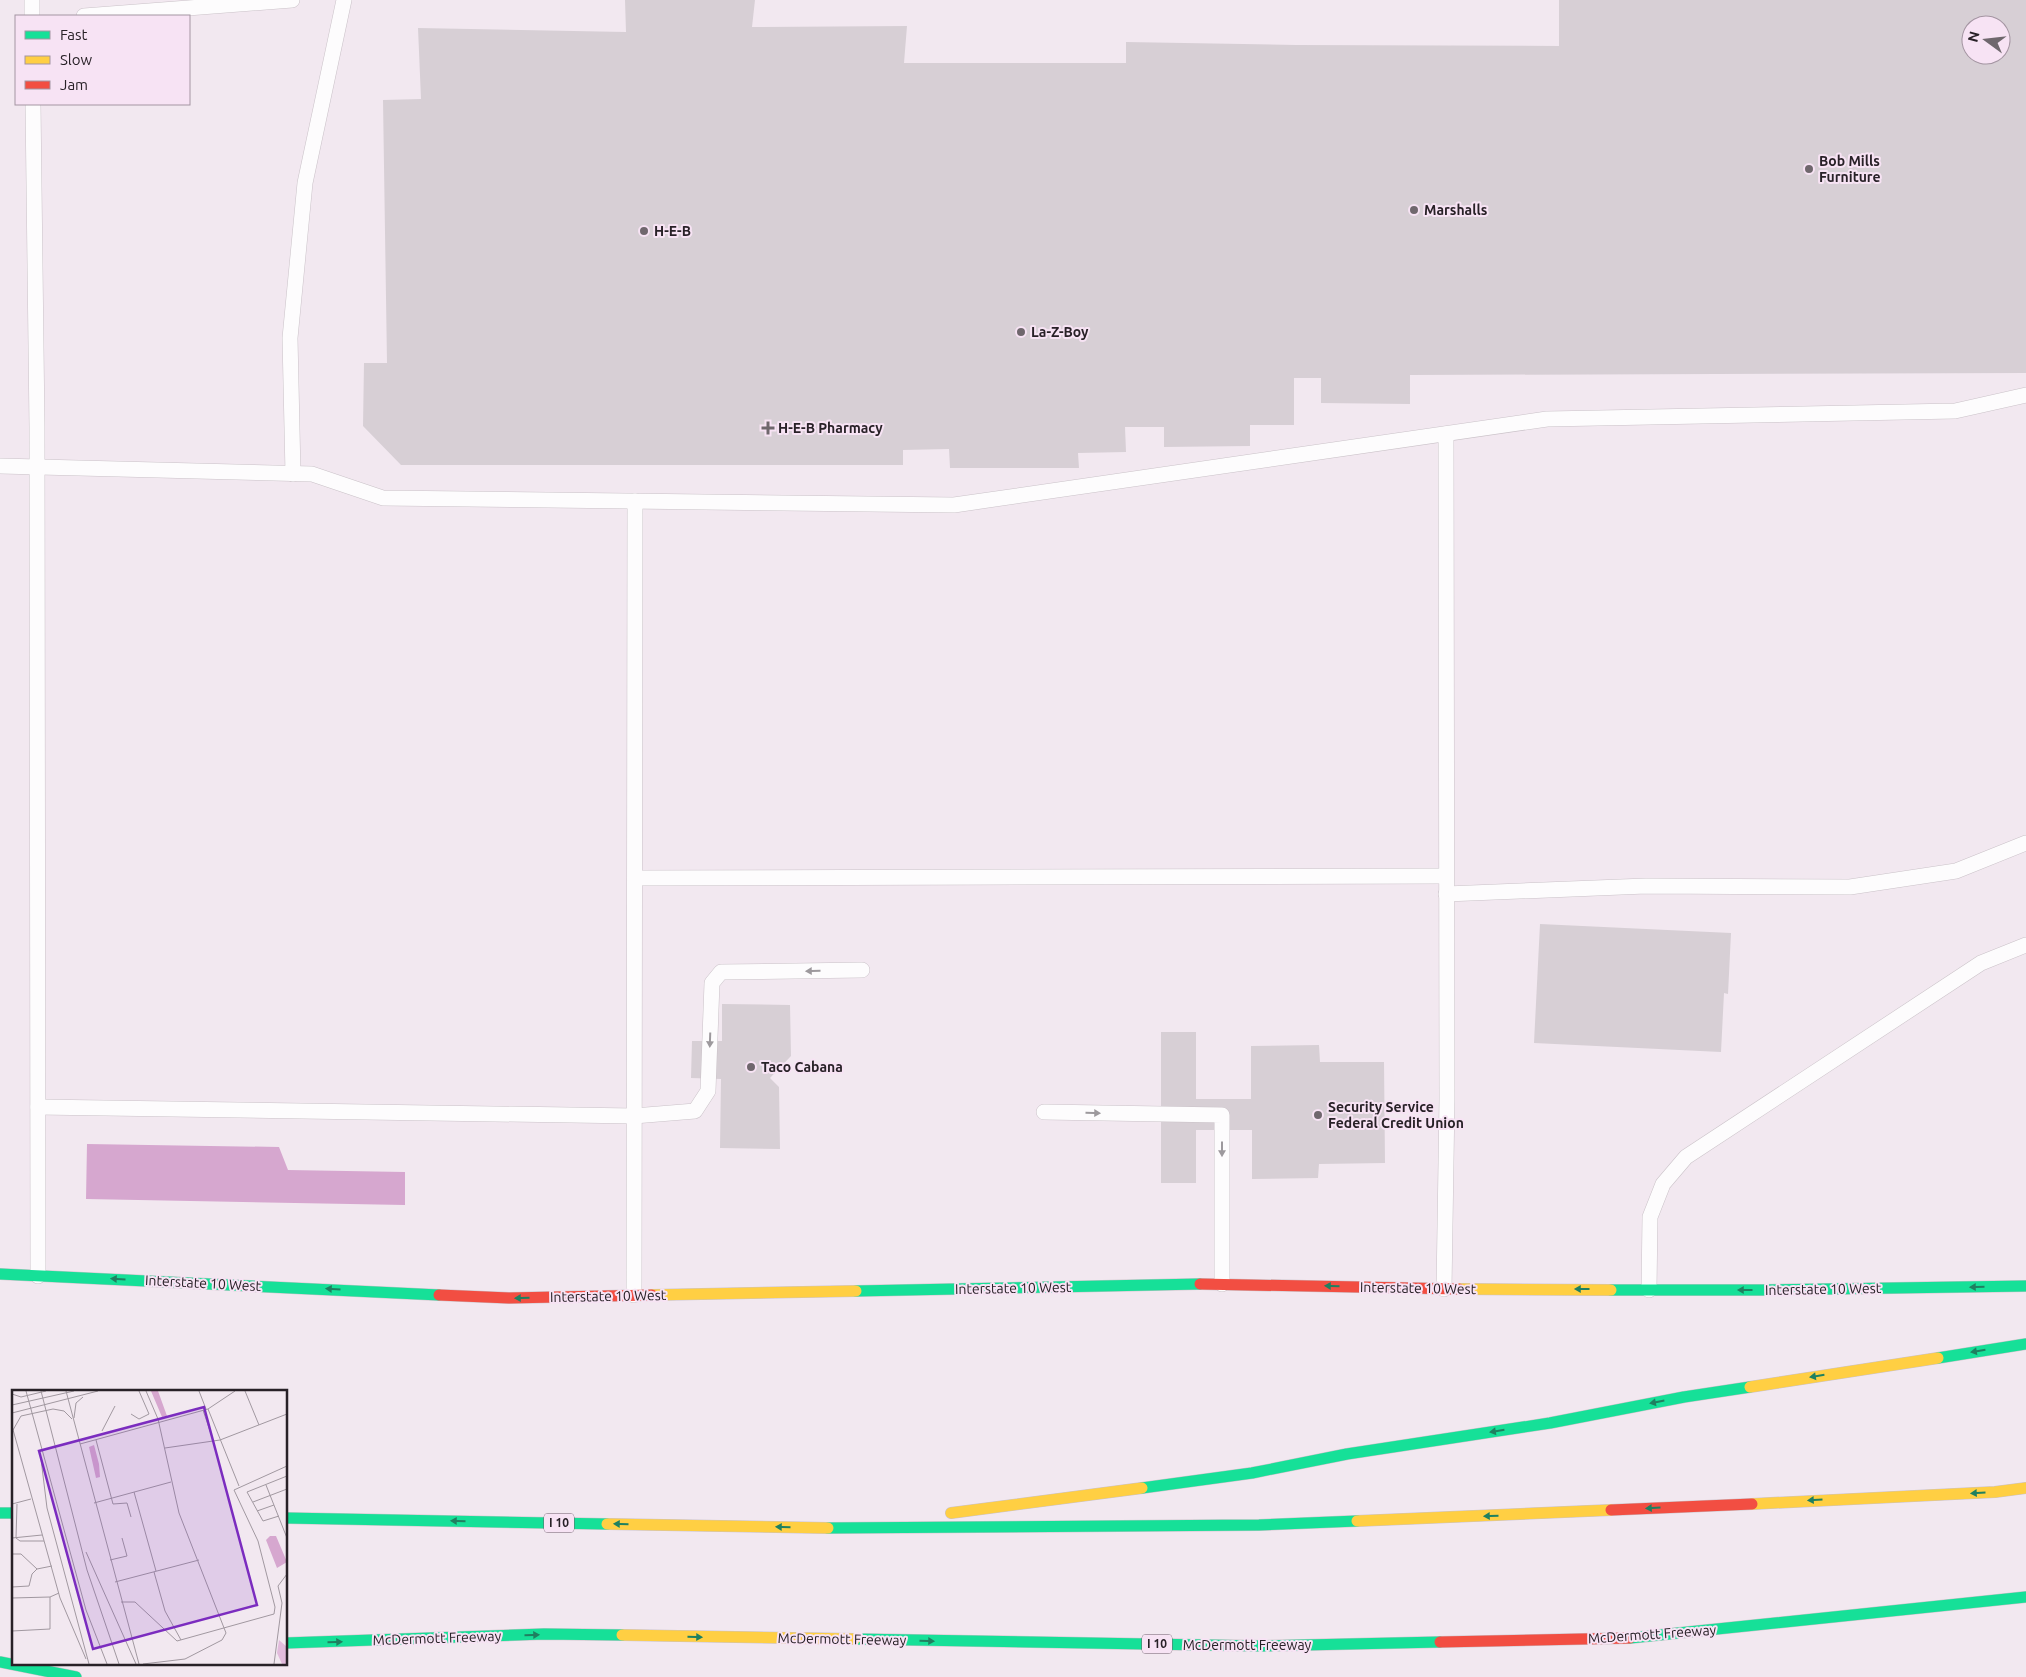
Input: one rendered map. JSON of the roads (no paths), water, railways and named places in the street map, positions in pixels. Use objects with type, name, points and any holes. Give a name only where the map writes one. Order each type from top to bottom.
[{"type":"main road","name":"Interstate 10 West","points":[[0,1274],[508,1298],[1222,1284],[1650,1290],[2026,1286]]},
{"type":"main road","points":[[832,1528],[1252,1473],[1347,1454],[1550,1423],[1684,1397],[2026,1344]]},
{"type":"main road","name":"I 10","points":[[288,1518],[832,1528],[1259,1525],[1542,1514],[1995,1492],[2026,1488]]},
{"type":"main road","name":"McDermott Freeway","points":[[288,1644],[544,1634],[1263,1646],[1636,1638],[2026,1597]]},
{"type":"main road","points":[[0,1662],[76,1677]]},
{"type":"lane","points":[[32,0],[32,15]]},
{"type":"lane","points":[[97,15],[292,0]]},
{"type":"lane","points":[[293,474],[290,338],[305,183],[344,0]]},
{"type":"lane","points":[[33,105],[37,466],[38,1276]]},
{"type":"lane","points":[[0,466],[312,474],[383,498],[954,505],[1547,419],[1955,411],[2026,395]]},
{"type":"lane","points":[[1444,1288],[1447,1099],[1446,434]]},
{"type":"lane","points":[[634,1295],[635,501]]},
{"type":"lane","points":[[1446,894],[1646,886],[1850,887],[1956,871],[2026,842]]},
{"type":"lane","points":[[635,878],[1446,876]]},
{"type":"lane","points":[[1650,1290],[1650,1217],[1663,1184],[1686,1157],[1981,963],[2026,945]]},
{"type":"lane","points":[[38,1107],[634,1116],[695,1111],[708,1091],[712,984],[721,972],[862,970]]},
{"type":"lane","points":[[1044,1112],[1222,1115],[1222,1284]]},
{"type":"place","name":"Bob Mills Furniture","points":[[1809,169]]},
{"type":"place","name":"Marshalls","points":[[1414,210]]},
{"type":"place","name":"H-E-B","points":[[644,231]]},
{"type":"place","name":"La-Z-Boy","points":[[1021,332]]},
{"type":"place","name":"H-E-B Pharmacy","points":[[768,428]]},
{"type":"place","name":"Taco Cabana","points":[[751,1067]]},
{"type":"place","name":"Security Service Federal Credit Union","points":[[1318,1115]]}]
